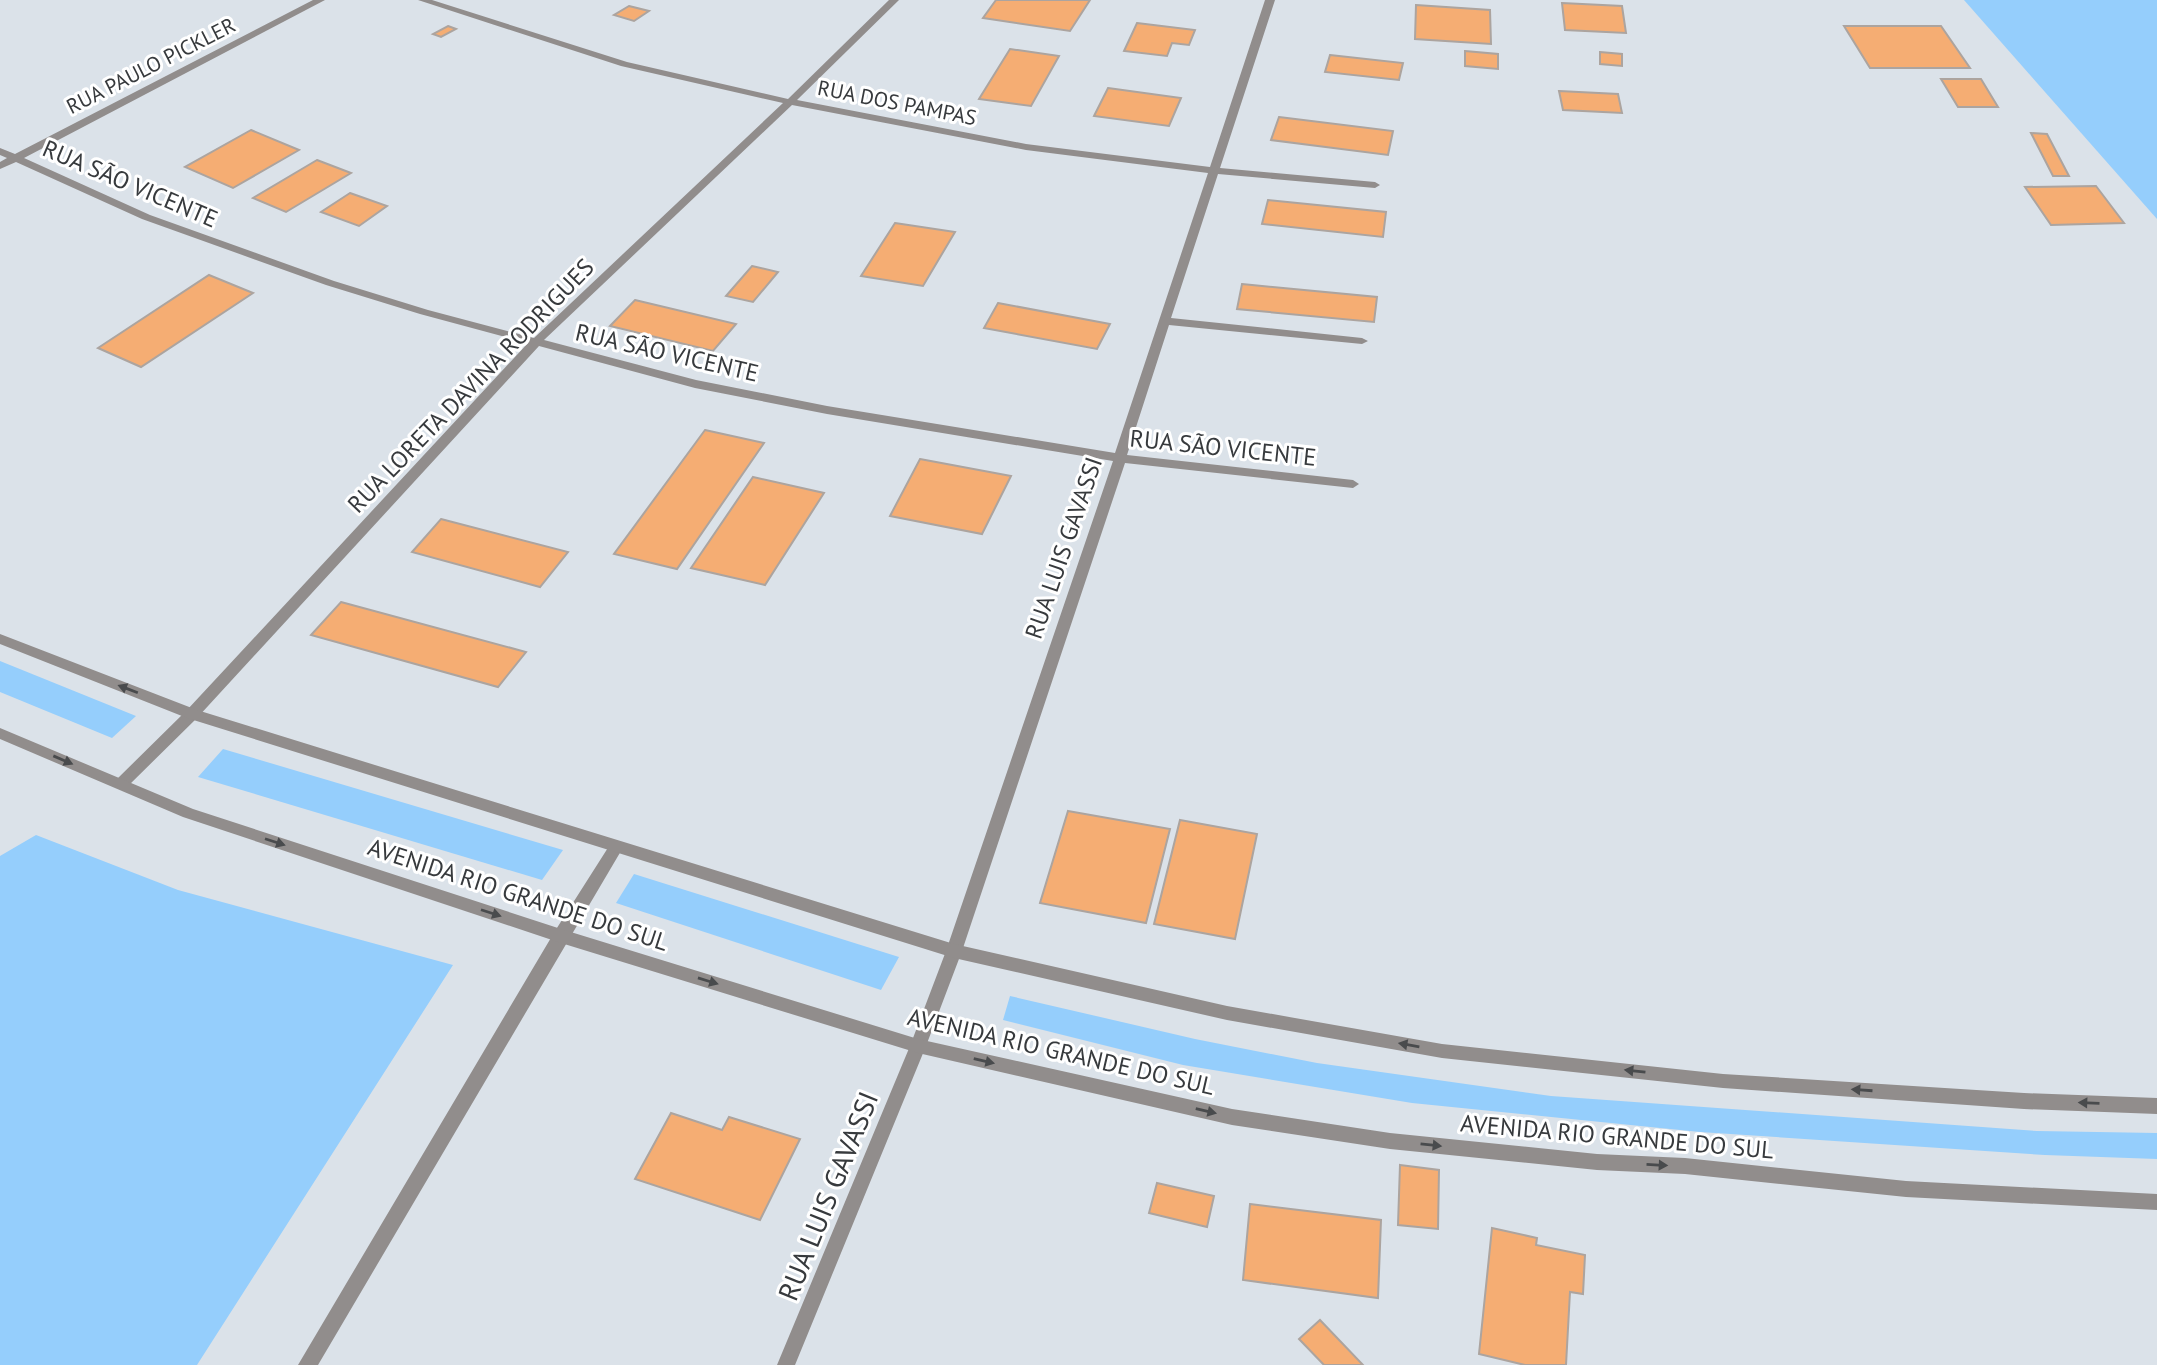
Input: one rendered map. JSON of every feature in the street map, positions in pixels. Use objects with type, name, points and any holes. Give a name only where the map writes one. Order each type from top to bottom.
[{"type":"street","name":"RUA PAULO PICKLER","points":[[0,166],[320,0]]},
{"type":"street","name":"RUA DOS PAMPAS","points":[[423,0],[624,64],[790,102],[1026,148],[1212,170],[1376,185]]},
{"type":"street","name":"RUA LORETA DAVINA RODRIGUES","points":[[121,784],[192,714],[535,343],[894,0]]},
{"type":"street","name":"RUA LUIS GAVASSI","points":[[786,1365],[918,1046],[954,951],[1270,0]]},
{"type":"street","name":"RUA SÃO VICENTE","points":[[0,151],[146,217],[330,283],[535,343],[708,387],[827,410],[1120,458],[1353,484]]},
{"type":"street","points":[[1164,321],[1362,341]]},
{"type":"street","points":[[0,639],[192,714],[954,951],[1227,1013],[1441,1051],[1723,1081],[2024,1101],[2157,1105]]},
{"type":"street","name":"AVENIDA RIO GRANDE DO SUL","points":[[0,733],[188,813],[561,936],[918,1046],[1232,1117],[1390,1141],[1597,1162],[1685,1166],[1906,1189],[2157,1202]]},
{"type":"street","points":[[307,1365],[616,847]]},
{"type":"shaded area","points":[[1964,0],[2157,0],[2157,219]]},
{"type":"shaded area","points":[[0,661],[136,716],[112,738],[0,692]]},
{"type":"shaded area","points":[[223,749],[563,850],[542,880],[198,777]]},
{"type":"shaded area","points":[[36,835],[178,890],[453,965],[197,1365],[0,1365],[0,856]]},
{"type":"shaded area","points":[[634,874],[899,957],[881,990],[616,903]]},
{"type":"shaded area","points":[[1010,996],[1195,1039],[1317,1063],[1551,1096],[2037,1131],[2157,1133],[2157,1159],[2045,1155],[1700,1132],[1412,1103],[1183,1065],[1003,1020]]},
{"type":"building","points":[[996,0],[1090,0],[1070,31],[983,18]]},
{"type":"building","points":[[1562,3],[1622,6],[1626,33],[1565,30]]},
{"type":"building","points":[[1416,5],[1490,10],[1491,44],[1415,39]]},
{"type":"building","points":[[629,6],[649,11],[634,21],[614,15]]},
{"type":"building","points":[[1137,23],[1195,30],[1189,45],[1172,43],[1167,56],[1124,51]]},
{"type":"building","points":[[448,26],[456,29],[441,37],[433,34]]},
{"type":"building","points":[[1844,26],[1941,26],[1970,68],[1870,68]]},
{"type":"building","points":[[1010,49],[1059,56],[1031,106],[979,99]]},
{"type":"building","points":[[1465,51],[1498,54],[1498,69],[1465,66]]},
{"type":"building","points":[[1600,52],[1622,54],[1622,66],[1600,64]]},
{"type":"building","points":[[1330,55],[1403,63],[1399,80],[1325,72]]},
{"type":"building","points":[[1941,79],[1981,79],[1998,107],[1958,107]]},
{"type":"building","points":[[1108,88],[1181,98],[1169,126],[1094,116]]},
{"type":"building","points":[[1559,91],[1618,94],[1622,113],[1563,110]]},
{"type":"building","points":[[1279,117],[1393,131],[1388,155],[1271,140]]},
{"type":"building","points":[[251,130],[299,150],[233,188],[185,167]]},
{"type":"building","points":[[2031,133],[2047,134],[2069,176],[2053,176]]},
{"type":"building","points":[[317,160],[351,173],[286,212],[253,198]]},
{"type":"building","points":[[2096,186],[2124,223],[2051,225],[2025,187]]},
{"type":"building","points":[[350,193],[387,206],[359,226],[321,212]]},
{"type":"building","points":[[1268,200],[1386,212],[1383,237],[1262,224]]},
{"type":"building","points":[[895,223],[955,232],[923,286],[861,276]]},
{"type":"building","points":[[752,266],[778,272],[753,302],[726,296]]},
{"type":"building","points":[[209,275],[253,293],[141,367],[98,348]]},
{"type":"building","points":[[1242,284],[1377,297],[1374,322],[1237,309]]},
{"type":"building","points":[[635,300],[736,324],[713,351],[610,326]]},
{"type":"building","points":[[998,303],[1110,324],[1097,349],[984,328]]},
{"type":"building","points":[[705,430],[764,443],[677,569],[614,554]]},
{"type":"building","points":[[920,459],[1011,476],[982,534],[890,516]]},
{"type":"building","points":[[753,477],[824,493],[765,585],[691,568]]},
{"type":"building","points":[[441,519],[568,552],[540,587],[412,552]]},
{"type":"building","points":[[341,602],[526,652],[498,687],[311,635]]},
{"type":"building","points":[[1068,811],[1170,829],[1146,923],[1040,903]]},
{"type":"building","points":[[1180,820],[1257,834],[1235,939],[1154,924]]},
{"type":"building","points":[[671,1113],[722,1130],[729,1117],[800,1139],[760,1220],[635,1179]]},
{"type":"building","points":[[1400,1165],[1439,1170],[1438,1229],[1398,1225]]},
{"type":"building","points":[[1157,1183],[1214,1196],[1207,1227],[1149,1213]]},
{"type":"building","points":[[1250,1204],[1381,1220],[1378,1298],[1243,1280]]},
{"type":"building","points":[[1492,1228],[1537,1238],[1536,1245],[1585,1255],[1583,1294],[1570,1292],[1566,1365],[1525,1365],[1479,1354]]},
{"type":"building","points":[[1320,1320],[1363,1365],[1324,1365],[1299,1339]]}]
